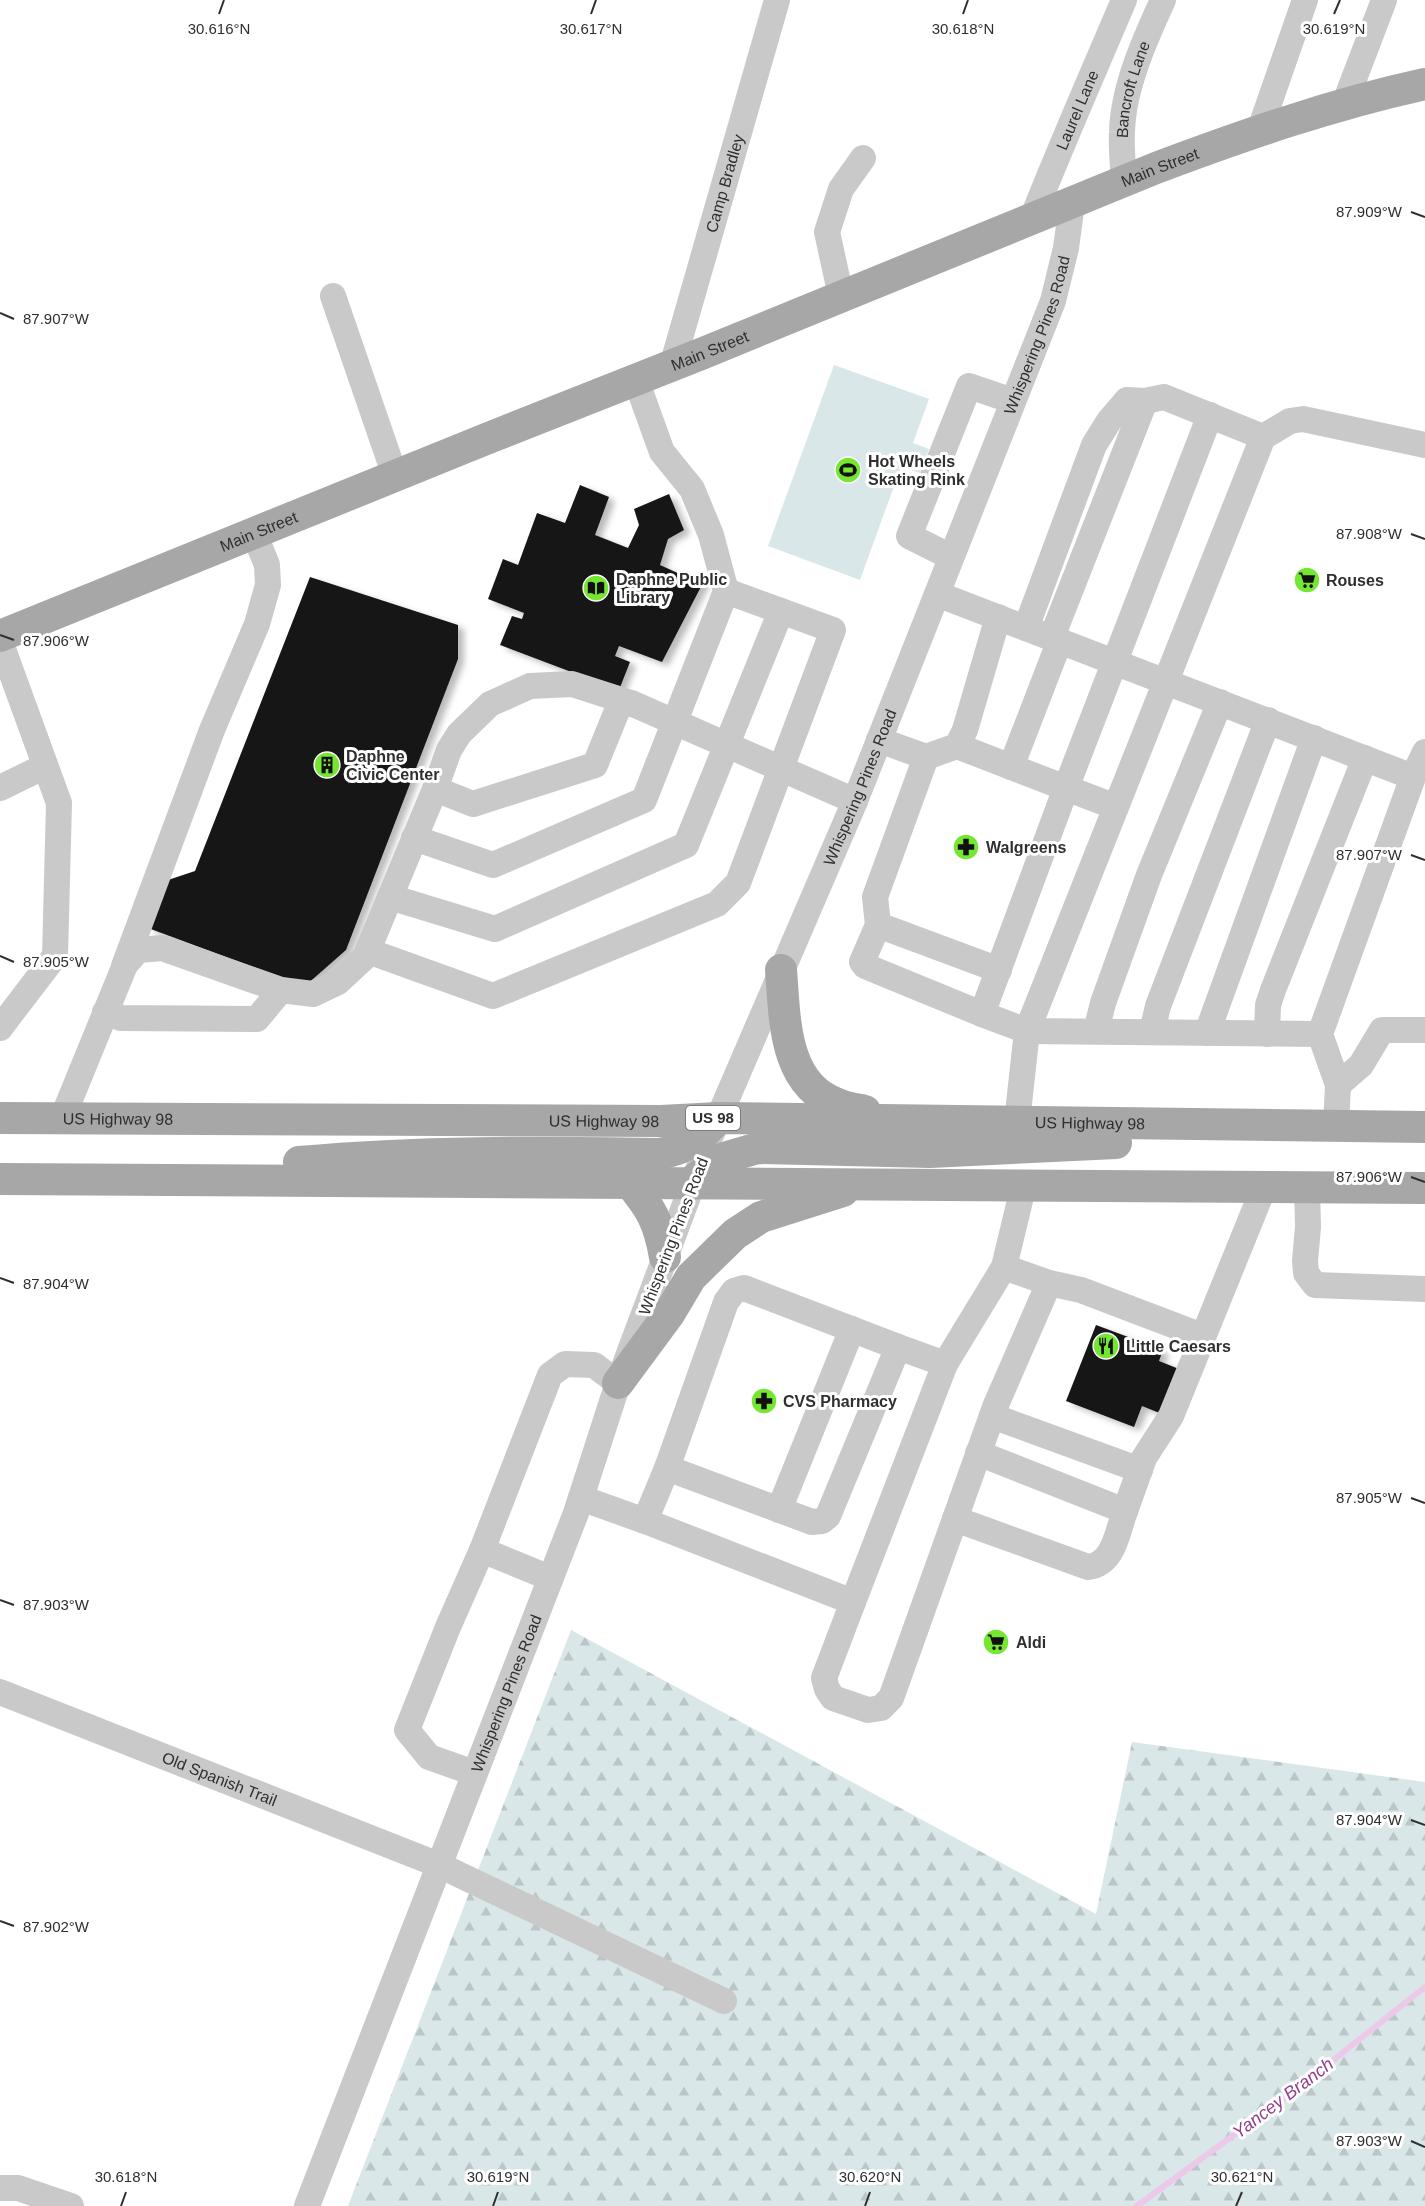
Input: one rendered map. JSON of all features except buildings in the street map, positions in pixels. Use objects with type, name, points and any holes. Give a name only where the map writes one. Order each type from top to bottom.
[{"type":"main road","name":"Main Street","points":[[0,639],[395,476],[1222,143],[1344,105],[1425,84]]},
{"type":"main road","points":[[782,970],[785,1027],[791,1055],[815,1091],[836,1104],[907,1121]]},
{"type":"main road","name":"US Highway 98","points":[[0,1118],[662,1121],[718,1118],[1425,1128]]},
{"type":"main road","points":[[164,1179],[268,1164],[395,1154],[485,1152],[659,1154],[681,1150],[700,1139],[718,1118]]},
{"type":"main road","points":[[693,1181],[720,1159],[758,1148],[930,1152],[1111,1143],[1220,1124]]},
{"type":"main road","points":[[0,1179],[693,1181],[1425,1188]]},
{"type":"main road","points":[[629,1182],[650,1207],[660,1229],[665,1257]]},
{"type":"main road","points":[[618,1383],[669,1314],[690,1278],[735,1234],[761,1217],[870,1183]]},
{"type":"street","name":"Camp Bradley","points":[[672,366],[777,0]]},
{"type":"street","name":"Laurel Lane","points":[[1032,219],[1077,106],[1097,67],[1124,0]]},
{"type":"street","name":"Bancroft Lane","points":[[1124,182],[1122,129],[1131,86],[1143,44],[1163,0]]},
{"type":"street","points":[[1259,132],[1305,0]]},
{"type":"street","points":[[1344,105],[1384,0]]},
{"type":"street","points":[[841,296],[827,232],[841,189],[863,158]]},
{"type":"street","name":"Whispering Pines Road","points":[[307,2206],[581,1498],[618,1383],[693,1181],[855,801],[1053,301],[1066,248],[1072,203]]},
{"type":"street","points":[[333,296],[395,476]]},
{"type":"street","points":[[414,838],[493,865],[644,800],[726,591],[711,535],[692,489],[662,452],[636,380]]},
{"type":"street","points":[[951,557],[909,536],[969,386],[1013,400]]},
{"type":"street","points":[[1026,628],[1094,446],[1109,421],[1128,400],[1145,401],[1164,397],[1263,437]]},
{"type":"street","points":[[1011,767],[1145,401]]},
{"type":"street","points":[[982,1014],[1116,661],[1137,599],[1210,415]]},
{"type":"street","points":[[1017,1122],[1027,1031],[1263,437],[1280,425],[1303,420],[1425,445]]},
{"type":"street","points":[[62,1119],[124,967],[212,730],[257,624],[268,585],[267,565],[255,533]]},
{"type":"street","points":[[368,951],[493,996],[717,904],[738,883],[833,630],[726,591]]},
{"type":"street","points":[[937,594],[1413,777]]},
{"type":"street","points":[[390,897],[495,929],[686,845],[781,611]]},
{"type":"street","points":[[957,746],[965,730],[998,617]]},
{"type":"street","points":[[0,639],[59,803],[55,956],[0,1028]]},
{"type":"street","points":[[124,967],[138,950],[162,948],[281,990],[313,994],[338,982],[365,957],[368,951],[449,750],[459,734],[490,704],[530,686],[573,684],[631,703],[855,801]]},
{"type":"street","points":[[1096,1031],[1102,1003],[1149,875],[1220,702]]},
{"type":"street","points":[[435,789],[473,804],[595,765],[619,706],[631,703]]},
{"type":"street","points":[[1152,1032],[1158,1006],[1268,720]]},
{"type":"street","points":[[1207,1033],[1314,738]]},
{"type":"street","points":[[879,740],[926,757],[957,746],[1116,807]]},
{"type":"street","points":[[1336,1125],[1338,1085],[1320,1034],[1413,777],[1425,752]]},
{"type":"street","points":[[926,757],[875,897],[878,925],[863,954],[862,962],[865,966],[1027,1031],[1320,1034]]},
{"type":"street","points":[[1267,1034],[1268,1005],[1273,990],[1365,758]]},
{"type":"street","points":[[0,788],[45,766]]},
{"type":"street","points":[[878,925],[999,970]]},
{"type":"street","points":[[105,1012],[121,1018],[257,1019],[281,990]]},
{"type":"street","points":[[1338,1085],[1361,1065],[1382,1030],[1425,1030]]},
{"type":"street","points":[[1024,1184],[1004,1267],[945,1364],[824,1678],[833,1698],[868,1710],[880,1708],[891,1698],[992,1416],[1049,1283]]},
{"type":"street","points":[[955,1520],[1088,1567],[1098,1566],[1108,1559],[1144,1458],[1171,1416],[1264,1186]]},
{"type":"street","points":[[1307,1187],[1306,1273],[1316,1285],[1425,1289]]},
{"type":"street","points":[[1004,1267],[1049,1283],[1081,1290],[1202,1336]]},
{"type":"street","points":[[645,1521],[667,1468],[726,1302],[734,1291],[744,1288],[945,1364]]},
{"type":"street","points":[[779,1510],[852,1329]]},
{"type":"street","points":[[667,1468],[812,1522],[822,1521],[828,1515],[898,1347]]},
{"type":"street","points":[[474,1773],[429,1757],[407,1730],[482,1550],[550,1376],[565,1364],[594,1365],[618,1383]]},
{"type":"street","points":[[992,1416],[1140,1470]]},
{"type":"street","points":[[978,1453],[1125,1511]]},
{"type":"street","points":[[581,1498],[853,1602]]},
{"type":"street","points":[[482,1550],[550,1578]]},
{"type":"street","name":"Old Spanish Trail","points":[[0,1692],[439,1865],[724,2001]]},
{"type":"street","points":[[0,2188],[18,2188],[71,2206]]},
{"type":"green space","name":"Hot Wheels Skating Rink","points":[[834,365],[929,399],[913,443],[929,449],[920,473],[901,467],[860,580],[768,546]]},
{"type":"green space","points":[[571,1630],[1096,1914],[1132,1742],[1425,1782],[1425,2206],[348,2206]]},
{"type":"waterway","name":"Yancey Branch","points":[[1137,2206],[1306,2082],[1425,1987]]},
{"type":"place","name":"Hot Wheels Skating Rink","points":[[848,470]]},
{"type":"place","name":"Rouses","points":[[1307,580]]},
{"type":"place","name":"Daphne Public Library","points":[[596,588]]},
{"type":"place","name":"Daphne Civic Center","points":[[327,765]]},
{"type":"place","name":"Walgreens","points":[[966,847]]},
{"type":"place","name":"Little Caesars","points":[[1106,1346]]},
{"type":"place","name":"CVS Pharmacy","points":[[764,1401]]},
{"type":"place","name":"Aldi","points":[[996,1642]]}]
